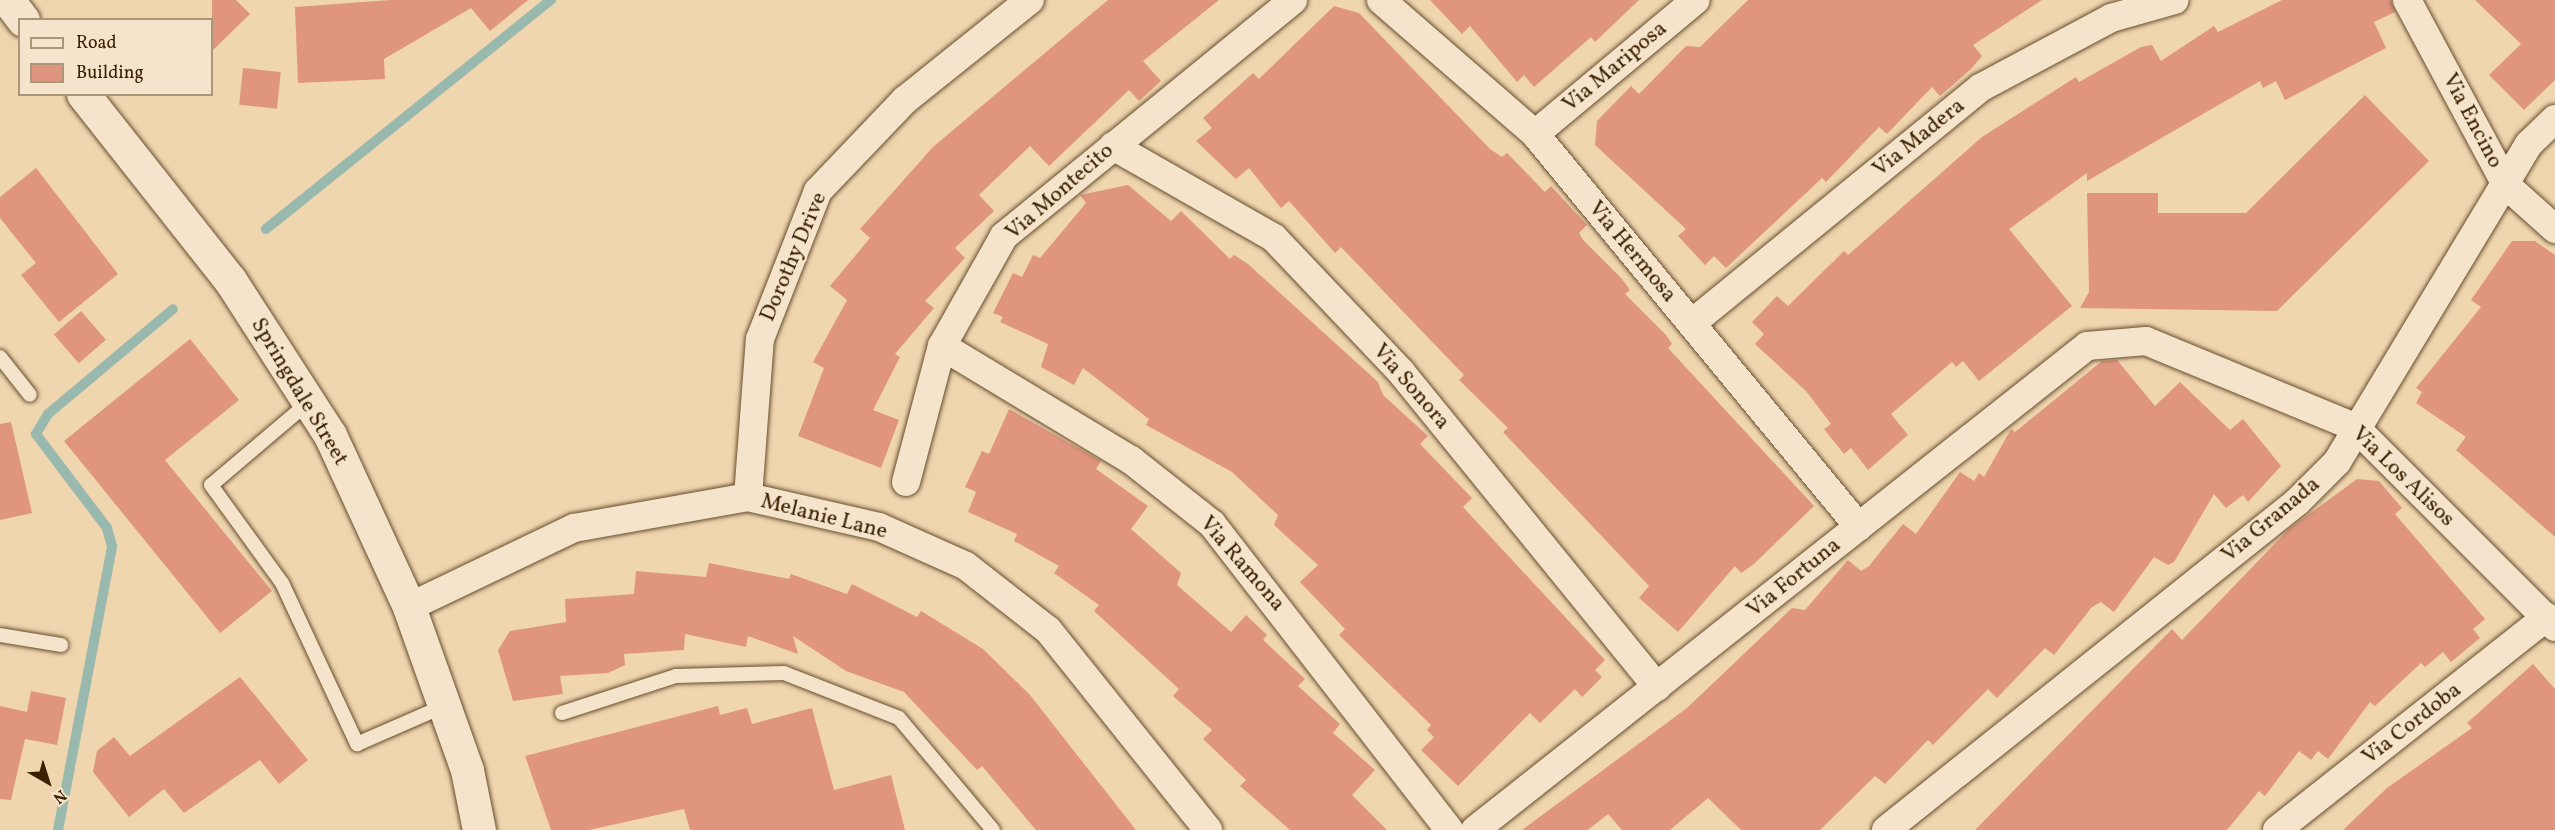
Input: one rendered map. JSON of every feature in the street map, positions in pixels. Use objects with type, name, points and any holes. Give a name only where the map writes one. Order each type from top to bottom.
[{"type":"main road","points":[[8,0],[22,18]]},
{"type":"main road","name":"Springdale Street","points":[[85,96],[230,279],[309,402],[409,607],[467,770],[479,830]]},
{"type":"street","name":"Dorothy Drive","points":[[748,497],[759,339],[818,191],[904,100],[1030,0]]},
{"type":"street","name":"Via Montecito","points":[[906,482],[942,346],[1004,236],[1293,0]]},
{"type":"street","name":"Via Hermosa","points":[[1382,0],[1535,134],[1859,526]]},
{"type":"street","name":"Via Mariposa","points":[[1535,134],[1696,0]]},
{"type":"street","name":"Via Madera","points":[[1692,323],[1980,88],[2111,18],[2175,0]]},
{"type":"street","name":"Via Encino","points":[[2407,0],[2506,184],[2555,229]]},
{"type":"street","name":"Via Granada","points":[[1886,830],[2297,502],[2337,462],[2355,427],[2529,144],[2555,119]]},
{"type":"street","name":"Via Sonora","points":[[1113,146],[1274,238],[1401,372],[1657,687]]},
{"type":"street","name":"Via Fortuna","points":[[1475,830],[2087,346],[2119,340]]},
{"type":"street","name":"Via Los Alisos","points":[[2119,340],[2168,348],[2355,427],[2551,622]]},
{"type":"street","name":"Via Ramona","points":[[942,346],[1131,460],[1212,524],[1449,830]]},
{"type":"street","name":"Melanie Lane","points":[[409,607],[574,528],[748,497],[879,527],[966,566],[1048,630],[1208,830]]},
{"type":"street","name":"Via Cordoba","points":[[2277,830],[2551,622]]},
{"type":"lane","points":[[0,357],[30,395]]},
{"type":"lane","points":[[309,402],[211,485],[282,583],[357,744],[444,706]]},
{"type":"lane","points":[[0,635],[62,645]]},
{"type":"lane","points":[[562,713],[676,676],[784,673],[899,718],[993,830]]},
{"type":"building","points":[[212,0],[236,0],[250,14],[213,50]]},
{"type":"building","points":[[391,0],[528,0],[490,31],[471,8],[384,59],[385,79],[298,83],[295,7]]},
{"type":"building","points":[[1108,0],[1219,0],[1143,61],[1161,81],[1139,101],[1129,90],[1049,166],[1030,146],[979,195],[994,211],[955,248],[965,258],[925,301],[934,308],[895,354],[900,357],[873,410],[899,420],[881,468],[798,436],[824,368],[813,362],[847,300],[830,286],[870,238],[860,229],[933,147]]},
{"type":"building","points":[[1430,0],[1639,0],[1595,42],[1591,37],[1534,87],[1524,75],[1517,82],[1470,26],[1462,34]]},
{"type":"building","points":[[1748,0],[2042,0],[1973,45],[1982,56],[1971,69],[1940,96],[1932,87],[1887,134],[1879,127],[1826,182],[1822,178],[1726,268],[1714,256],[1705,265],[1678,236],[1686,229],[1595,145],[1597,121],[1631,86],[1639,94],[1686,46],[1700,47]]},
{"type":"building","points":[[2282,0],[2391,0],[2395,12],[2374,22],[2386,48],[2285,100],[2276,81],[2263,88],[2260,81],[2087,181],[2087,173],[2009,229],[2072,306],[1979,381],[1963,361],[1956,367],[1952,362],[1891,414],[1908,435],[1868,470],[1851,448],[1844,454],[1824,429],[1831,424],[1806,391],[1755,344],[1764,334],[1752,322],[1777,296],[1788,306],[1844,251],[1848,255],[1982,137],[2076,77],[2079,82],[2141,47],[2152,45],[2161,61],[2214,26],[2218,32]]},
{"type":"building","points":[[2475,0],[2555,0],[2555,80],[2524,110],[2489,75],[2521,44]]},
{"type":"building","points":[[1334,6],[1359,13],[1490,149],[1502,157],[1507,153],[1545,192],[1551,186],[1587,225],[1579,233],[1583,240],[1622,279],[1630,290],[1625,294],[1666,335],[1672,344],[1668,348],[1814,506],[1754,564],[1741,573],[1735,566],[1678,632],[1639,598],[1649,586],[1503,432],[1508,428],[1459,380],[1464,375],[1341,247],[1335,253],[1289,201],[1281,208],[1249,168],[1236,179],[1196,141],[1212,128],[1203,118],[1253,73],[1259,79]]},
{"type":"building","points":[[243,68],[281,72],[277,109],[239,105]]},
{"type":"building","points":[[2365,95],[2429,161],[2277,311],[2080,308],[2089,292],[2087,193],[2158,193],[2158,213],[2246,213]]},
{"type":"building","points":[[36,168],[118,274],[59,322],[21,275],[36,263],[0,218],[0,197]]},
{"type":"building","points":[[1128,185],[1171,221],[1181,211],[1230,259],[1234,255],[1248,264],[1378,382],[1383,395],[1428,436],[1420,444],[1472,498],[1463,507],[1605,660],[1595,670],[1602,677],[1582,697],[1575,689],[1540,723],[1530,713],[1458,786],[1421,750],[1434,737],[1427,730],[1431,725],[1339,635],[1345,629],[1300,582],[1318,565],[1274,525],[1278,515],[1232,472],[1146,425],[1149,419],[1083,368],[1074,385],[1041,367],[1048,344],[1000,322],[1003,317],[993,313],[1013,273],[1022,277],[1033,255],[1040,258],[1086,203],[1080,195]]},
{"type":"building","points":[[2512,241],[2535,241],[2555,255],[2555,537],[2456,450],[2466,437],[2416,403],[2422,392],[2416,388],[2481,307],[2471,300]]},
{"type":"building","points":[[81,311],[106,340],[79,363],[54,335]]},
{"type":"building","points":[[190,339],[239,400],[165,460],[272,591],[220,633],[64,441]]},
{"type":"building","points":[[2117,360],[2155,406],[2180,382],[2230,430],[2243,419],[2281,466],[2248,502],[2243,495],[2226,508],[2214,494],[2174,562],[2168,565],[2154,557],[2114,612],[2101,602],[2092,607],[2054,655],[2045,648],[1997,698],[1988,689],[1933,745],[1928,740],[1885,784],[1875,776],[1820,830],[1741,830],[1708,798],[1670,830],[1622,830],[1608,814],[1588,830],[1522,830],[1687,708],[1792,608],[1805,610],[1848,560],[1861,571],[1869,566],[1903,524],[1916,534],[1960,472],[1974,481],[1979,473],[1984,477],[2011,429],[2015,432],[2102,361]]},
{"type":"building","points":[[1009,409],[1101,461],[1096,469],[1148,506],[1131,529],[1181,573],[1177,585],[1231,632],[1246,615],[1267,635],[1263,640],[1305,679],[1298,686],[1340,724],[1333,733],[1375,770],[1352,795],[1387,830],[1290,830],[1240,786],[1246,780],[1203,739],[1212,730],[1173,696],[1179,689],[1094,611],[1099,605],[1054,573],[1059,566],[1014,541],[1017,534],[968,512],[976,492],[965,487],[982,451],[989,454]]},
{"type":"building","points":[[11,422],[32,513],[0,520],[0,424]]},
{"type":"building","points":[[2357,479],[2379,481],[2402,508],[2395,514],[2485,619],[2473,629],[2480,638],[2451,662],[2443,652],[2425,667],[2421,663],[2375,706],[2370,702],[2328,759],[2318,751],[2311,760],[2299,751],[2265,796],[2259,791],[2227,830],[1975,830],[2172,629],[2182,640],[2289,529]]},
{"type":"building","points":[[709,563],[789,579],[791,574],[847,594],[852,584],[917,617],[921,611],[983,649],[1030,695],[1136,830],[1036,830],[982,766],[977,770],[904,692],[846,671],[793,636],[798,654],[748,636],[746,647],[685,634],[684,650],[624,654],[625,665],[608,673],[560,676],[563,694],[513,701],[498,650],[510,631],[566,622],[565,599],[634,594],[636,571],[706,577]]},
{"type":"building","points":[[2533,664],[2555,689],[2555,830],[2343,830],[2387,788],[2472,728],[2467,723]]},
{"type":"building","points":[[240,677],[308,760],[279,784],[260,760],[184,813],[164,789],[129,817],[93,772],[97,751],[114,737],[130,756]]},
{"type":"building","points":[[31,691],[66,698],[57,745],[25,739],[11,800],[0,799],[0,706],[27,712]]},
{"type":"building","points":[[718,706],[720,715],[747,708],[752,724],[812,708],[834,790],[891,775],[905,830],[690,830],[684,809],[589,830],[551,830],[525,756]]},
{"type":"waterway","points":[[266,229],[551,0]]},
{"type":"waterway","points":[[58,830],[112,546],[107,528],[36,434],[48,414],[173,309]]}]
